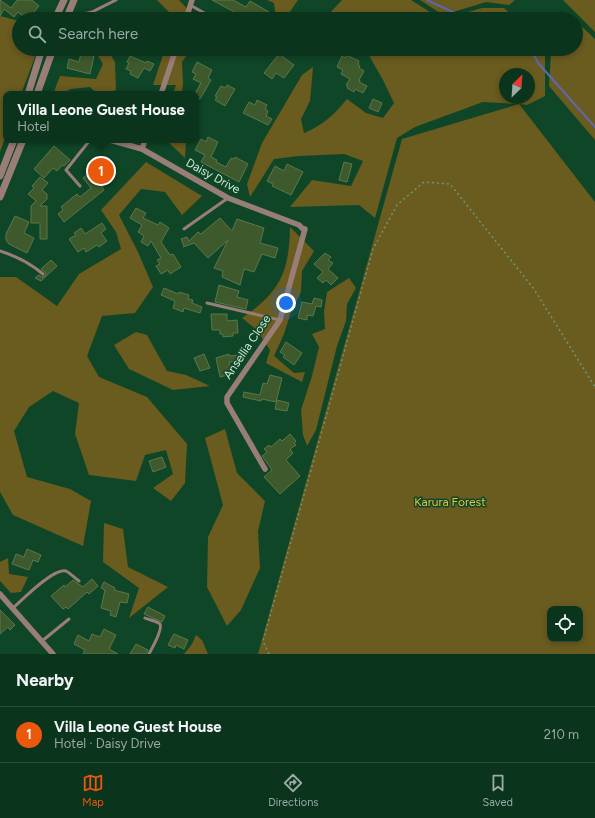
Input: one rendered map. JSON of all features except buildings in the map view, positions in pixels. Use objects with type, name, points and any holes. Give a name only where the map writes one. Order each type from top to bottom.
[{"type":"street","points":[[58,12],[64,0]]},
{"type":"street","points":[[69,12],[74,0]]},
{"type":"street","points":[[29,91],[40,56]]},
{"type":"street","points":[[38,91],[51,56]]},
{"type":"street","points":[[162,91],[174,56]]},
{"type":"street","points":[[0,176],[13,143]]},
{"type":"street","points":[[0,197],[22,143]]},
{"type":"street","name":"Daisy Drive","points":[[121,143],[142,149],[228,198],[299,225],[304,230]]},
{"type":"street","points":[[142,149],[144,143]]},
{"type":"street","name":"Ansellia Close","points":[[265,469],[227,403],[227,396],[280,320],[306,229],[304,230]]},
{"type":"street","points":[[0,594],[53,654]]},
{"type":"lane","points":[[92,12],[116,0]]},
{"type":"lane","points":[[191,3],[204,12]]},
{"type":"lane","points":[[80,186],[66,170],[88,143]]},
{"type":"lane","points":[[184,228],[228,198]]},
{"type":"lane","points":[[0,251],[14,255],[34,266],[42,274]]},
{"type":"lane","points":[[207,303],[280,320]]},
{"type":"lane","points":[[13,608],[46,579],[59,571],[67,571],[79,581]]},
{"type":"lane","points":[[145,618],[158,623],[161,626],[149,654]]},
{"type":"lane","points":[[42,641],[69,619]]},
{"type":"path","points":[[269,654],[263,641],[373,249],[397,205],[424,182],[450,184],[534,289],[595,387]]},
{"type":"green space","points":[[157,0],[179,0],[190,12],[169,12]]},
{"type":"green space","points":[[267,0],[298,0],[290,12],[275,12],[274,3]]},
{"type":"green space","points":[[342,0],[411,0],[430,12],[331,12]]},
{"type":"green space","points":[[420,0],[515,0],[509,5],[486,2],[453,12],[438,12]]},
{"type":"green space","points":[[563,0],[595,0],[595,32],[583,20],[583,12],[575,12]]},
{"type":"green space","points":[[482,8],[504,8],[508,12],[468,12]]},
{"type":"green space","points":[[0,16],[12,19],[12,56],[35,56],[22,91],[3,91],[3,143],[0,152]]},
{"type":"green space","points":[[583,28],[595,39],[595,140],[549,86],[551,56],[583,56]]},
{"type":"green space","points":[[98,56],[111,56],[115,62],[116,90],[94,91],[90,87],[71,89],[67,91],[54,91],[60,76],[96,79],[103,64]]},
{"type":"green space","points":[[163,56],[186,56],[182,62],[182,91],[174,91],[176,85],[153,85]]},
{"type":"green space","points":[[369,56],[545,56],[545,96],[535,101],[535,68],[499,68],[499,103],[483,102],[415,127],[397,138],[375,218],[359,205],[290,207],[312,180],[351,186],[363,161],[344,154],[299,156],[274,159],[250,197],[247,184],[262,143],[302,75],[313,67],[310,101],[301,119],[304,133],[317,127],[328,119],[347,99],[366,113],[383,118],[394,103]]},
{"type":"green space","name":"Karura Forest","points":[[519,104],[595,202],[595,654],[258,654],[402,139]]},
{"type":"green space","points":[[169,143],[186,143],[185,158]]},
{"type":"green space","points":[[146,162],[202,196],[182,215],[165,192],[141,189],[119,215],[138,252],[153,287],[135,313],[102,316],[87,356],[99,377],[147,397],[187,444],[185,483],[171,501],[153,488],[173,474],[166,450],[145,455],[136,481],[89,475],[75,434],[79,403],[53,391],[29,407],[14,431],[27,477],[70,489],[91,501],[83,546],[13,515],[0,492],[0,277],[16,277],[57,306],[79,274],[121,249],[116,232],[101,210]]},
{"type":"green space","points":[[290,227],[314,251],[302,271],[301,292],[291,312],[284,334],[274,356],[294,373],[305,372],[302,382],[266,363],[270,350],[257,330],[242,318],[255,309],[274,290],[280,280],[287,257]]},
{"type":"green space","points":[[349,278],[356,288],[347,304],[346,321],[337,346],[316,430],[307,446],[303,435],[301,410],[312,376],[319,347],[312,334],[325,329],[324,312],[327,292]]},
{"type":"green space","points":[[136,332],[147,335],[167,371],[186,375],[210,386],[173,390],[129,369],[114,345]]},
{"type":"green space","points":[[225,429],[237,473],[265,501],[258,531],[260,568],[241,610],[227,626],[207,587],[208,537],[223,505],[205,438]]},
{"type":"green space","points":[[104,523],[123,529],[128,567],[168,587],[129,618],[139,588],[103,562]]},
{"type":"green space","points":[[8,558],[9,574],[28,577],[21,592],[11,593],[0,581],[0,562]]},
{"type":"green space","points":[[196,635],[202,640],[208,654],[184,654],[192,644]]},
{"type":"waterway","points":[[427,0],[453,12]]},
{"type":"waterway","points":[[534,56],[539,64],[595,127]]},
{"type":"place","name":"Villa Leone Guest House","points":[[101,171]]}]
